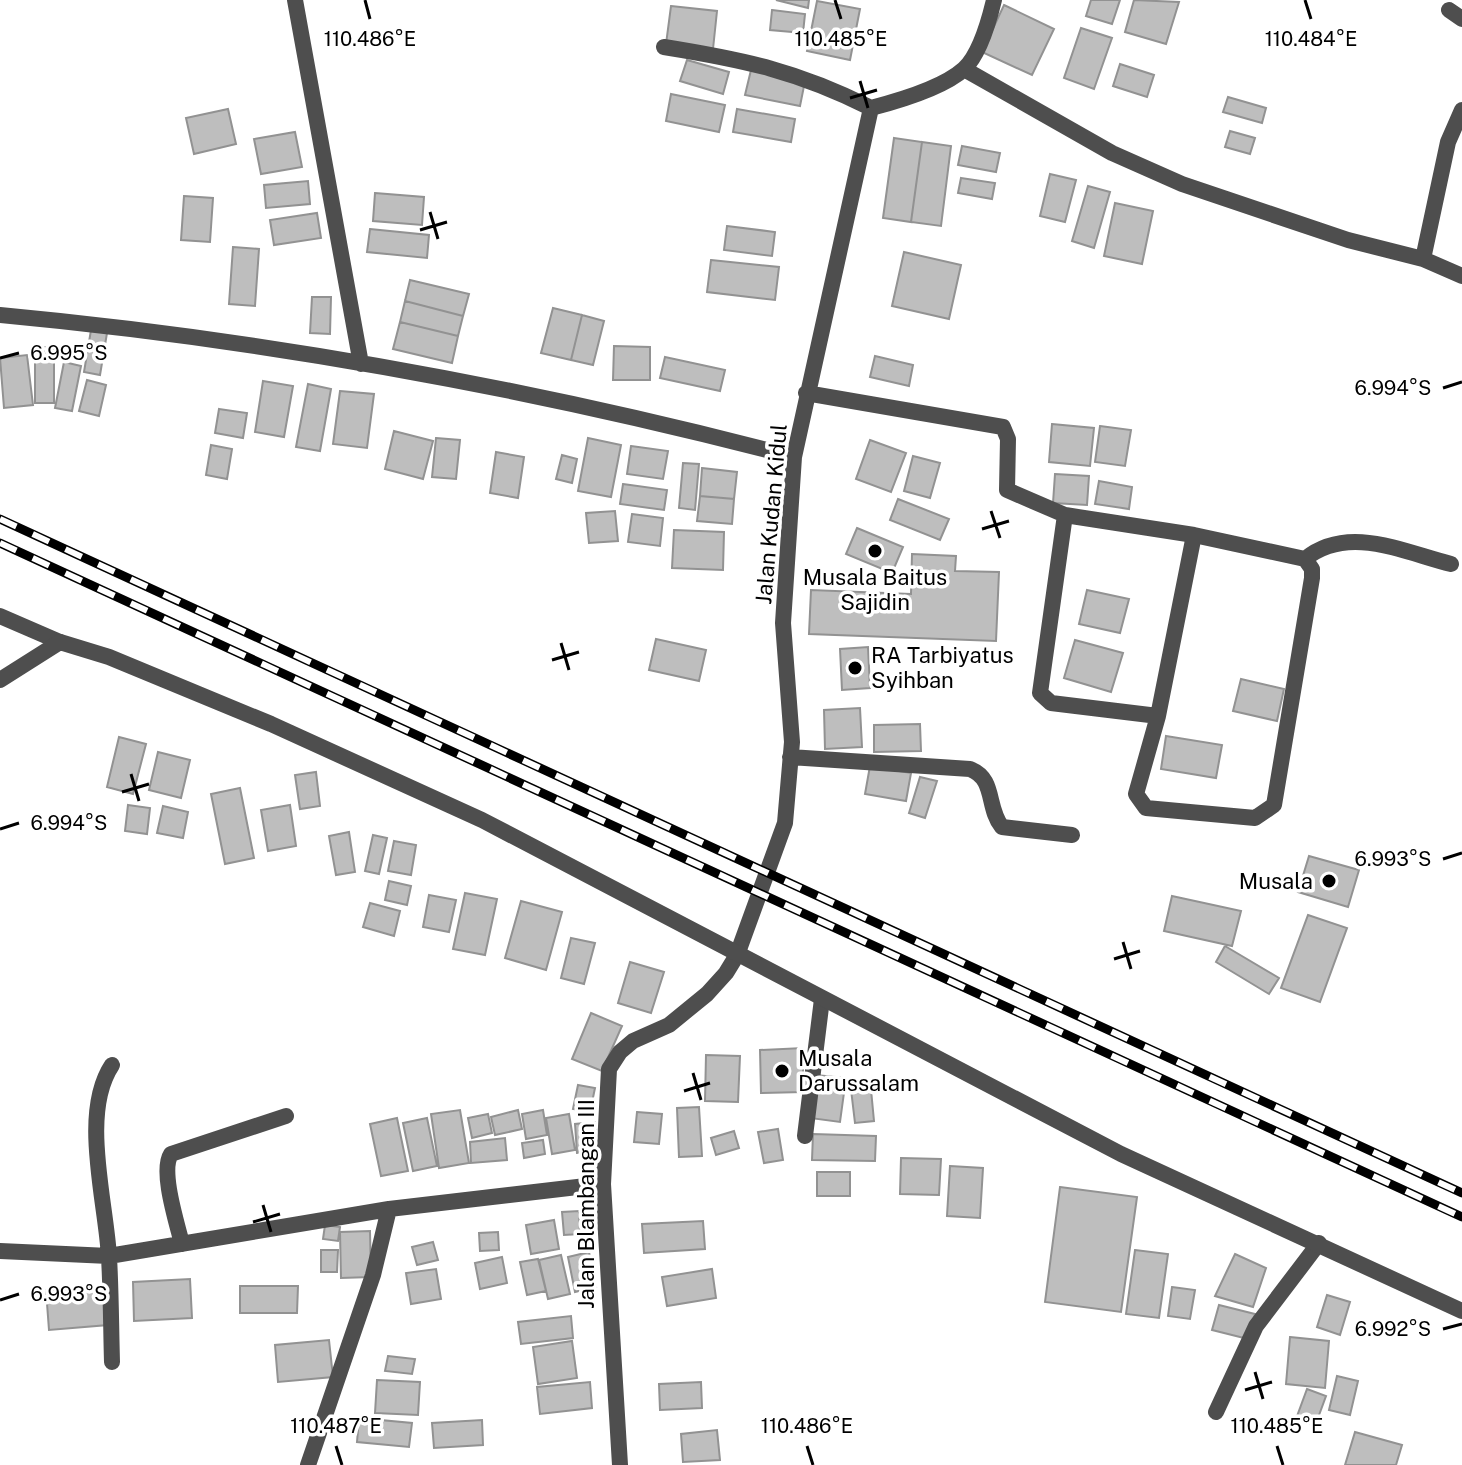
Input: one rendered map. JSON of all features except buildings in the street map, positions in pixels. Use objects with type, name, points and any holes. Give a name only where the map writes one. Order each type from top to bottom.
[{"type":"street","points":[[295,0],[361,364]]},
{"type":"street","points":[[664,47],[759,63],[817,81],[871,108],[905,100],[964,69],[977,48],[994,0]]},
{"type":"street","points":[[964,69],[1112,153],[1182,184],[1348,240],[1423,259],[1462,276]]},
{"type":"street","name":"Jalan Kudan Kidul","points":[[737,955],[785,823],[790,757],[783,623],[794,457],[871,108]]},
{"type":"street","points":[[1423,259],[1448,142],[1462,110]]},
{"type":"street","points":[[0,315],[229,343],[361,364],[632,415],[794,457]]},
{"type":"street","points":[[806,393],[1003,427],[1008,439],[1007,490],[1065,515],[1194,535],[1305,559]]},
{"type":"street","points":[[1065,515],[1040,693],[1051,703],[1158,716]]},
{"type":"street","points":[[1194,535],[1158,716],[1136,794],[1140,805],[1255,818],[1266,814],[1274,805],[1312,578],[1305,559]]},
{"type":"street","points":[[1305,559],[1320,546],[1342,540],[1360,540],[1451,564]]},
{"type":"street","points":[[0,616],[271,724],[482,820],[1121,1154],[1462,1311]]},
{"type":"street","points":[[0,680],[60,642]]},
{"type":"street","points":[[790,757],[970,769],[983,776],[989,787],[993,813],[1002,827],[1072,835]]},
{"type":"street","name":"Jalan Blambangan III","points":[[620,1465],[603,1184],[609,1069],[620,1052],[633,1041],[669,1025],[707,994],[737,955]]},
{"type":"street","points":[[805,1136],[822,999]]},
{"type":"street","points":[[112,1065],[100,1083],[96,1120],[109,1256],[112,1362]]},
{"type":"street","points":[[182,1244],[168,1178],[167,1161],[171,1154],[286,1116]]},
{"type":"street","points":[[0,1251],[109,1256],[389,1209],[603,1184]]},
{"type":"street","points":[[308,1465],[373,1275],[389,1209]]},
{"type":"street","points":[[1216,1412],[1256,1326],[1297,1268],[1319,1243]]},
{"type":"railway","points":[[0,519],[1462,1193]]},
{"type":"railway","points":[[0,543],[1462,1217]]},
{"type":"place","name":"Musala Baitus Sajidin","points":[[875,551]]},
{"type":"place","name":"RA Tarbiyatus Syihban","points":[[855,668]]},
{"type":"place","name":"Musala","points":[[1329,881]]},
{"type":"place","name":"Musala Darussalam","points":[[782,1071]]}]
